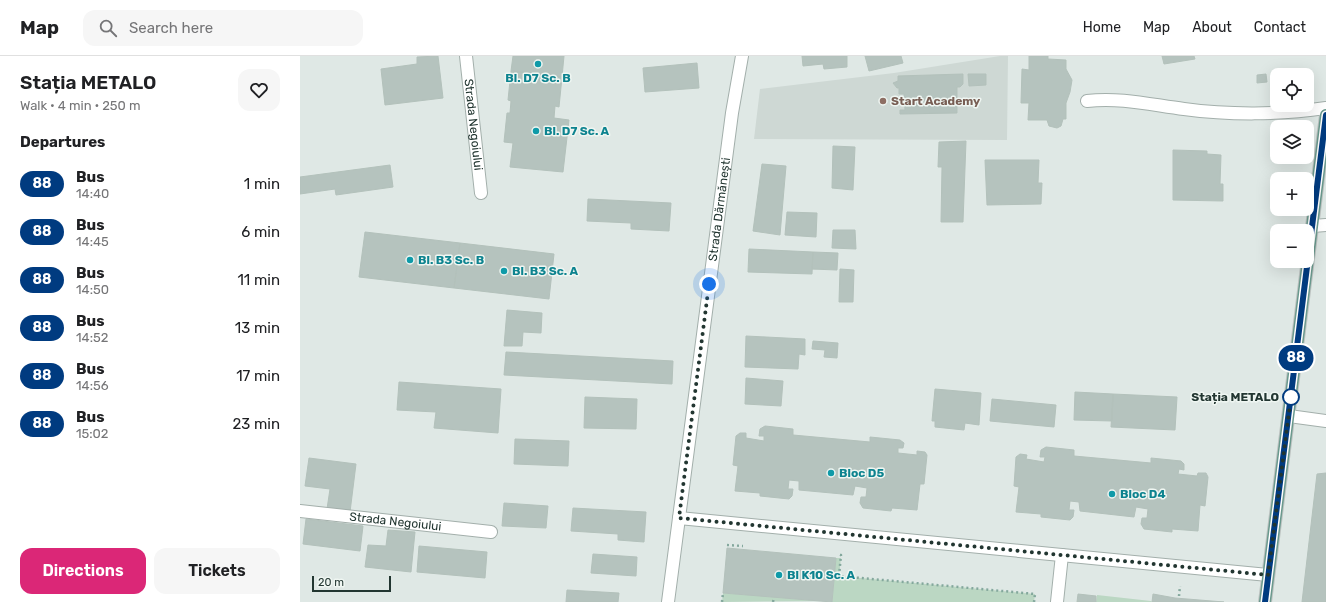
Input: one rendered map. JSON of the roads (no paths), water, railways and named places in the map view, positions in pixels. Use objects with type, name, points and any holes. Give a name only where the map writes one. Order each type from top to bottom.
[{"type":"main road","points":[[1313,224],[1326,115]]},
{"type":"main road","points":[[1265,602],[1308,268]]},
{"type":"street","name":"Strada Negoiului","points":[[466,56],[481,193]]},
{"type":"street","name":"Strada Dărmănești","points":[[668,602],[732,113],[742,56]]},
{"type":"street","points":[[1087,101],[1118,100],[1185,109],[1262,113],[1294,113],[1326,108]]},
{"type":"street","points":[[1314,226],[1326,225]]},
{"type":"street","points":[[1289,416],[1326,421]]},
{"type":"street","name":"Strada Negoiului","points":[[300,511],[491,532]]},
{"type":"street","points":[[679,518],[1268,575]]},
{"type":"street","points":[[1057,602],[1062,555]]},
{"type":"place","name":"Bl. D7 Sc. B","points":[[538,64]]},
{"type":"place","name":"Start Academy","points":[[883,101]]},
{"type":"place","name":"Bl. D7 Sc. A","points":[[536,131]]},
{"type":"place","name":"Bl. B3 Sc. B","points":[[410,260]]},
{"type":"place","name":"Bl. B3 Sc. A","points":[[504,271]]},
{"type":"place","name":"Stația METALO","points":[[1291,397]]},
{"type":"place","name":"Bloc D5","points":[[831,473]]},
{"type":"place","name":"Bloc D4","points":[[1112,494]]},
{"type":"place","name":"Bl K10 Sc. A","points":[[779,575]]}]
